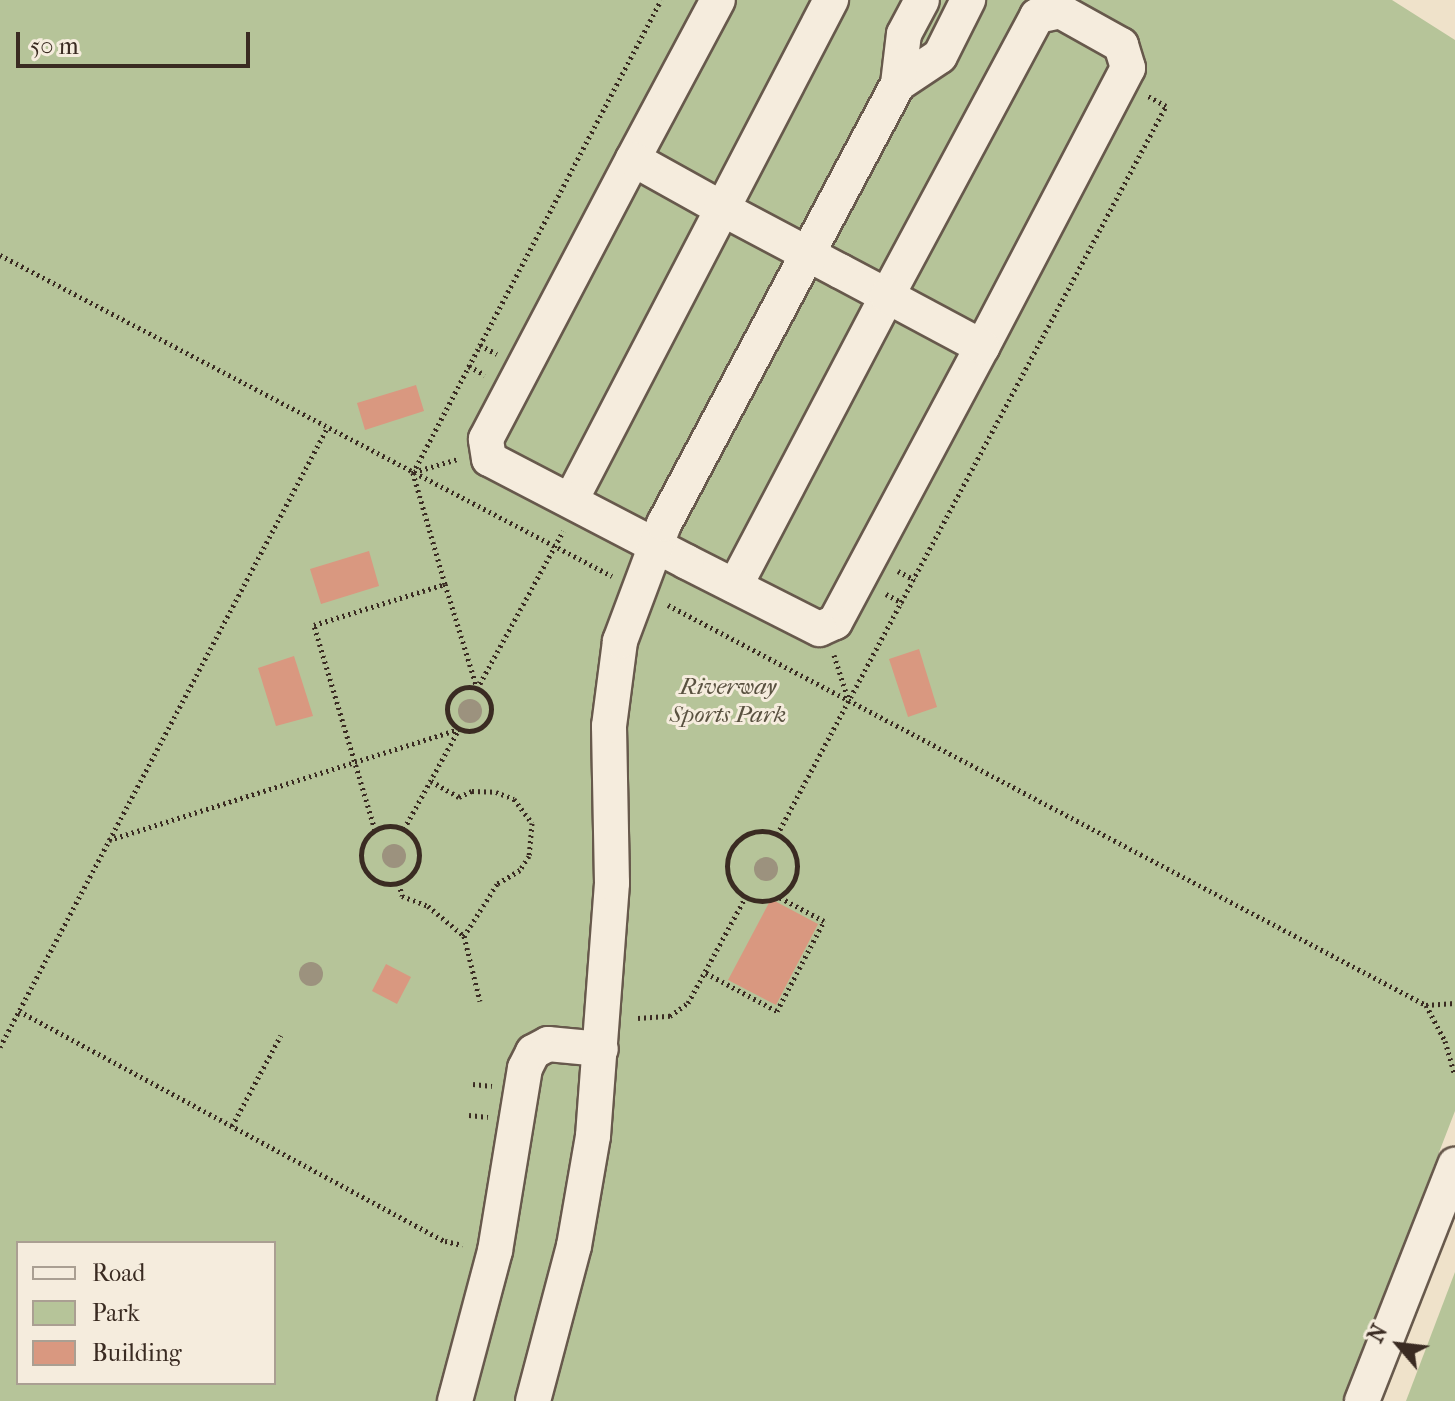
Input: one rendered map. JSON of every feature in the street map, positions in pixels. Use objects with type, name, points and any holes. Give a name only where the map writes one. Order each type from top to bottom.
[{"type":"street","points":[[718,0],[486,439],[487,450],[489,459],[571,500],[655,545],[735,586],[819,629],[835,622],[1128,68],[1121,45],[1060,11],[1037,16],[735,586]]},
{"type":"street","points":[[571,500],[831,0]]},
{"type":"street","points":[[533,1401],[574,1246],[601,1049],[612,883],[613,673],[655,545],[898,84],[904,34],[922,0]]},
{"type":"street","points":[[898,84],[940,56],[968,0]]},
{"type":"street","points":[[633,159],[982,347]]},
{"type":"street","points":[[455,1401],[495,1251],[525,1068],[533,1052],[548,1044],[601,1049]]},
{"type":"street","points":[[1362,1401],[1455,1165]]},
{"type":"street","points":[[1383,1401],[1455,1215]]},
{"type":"path","points":[[477,689],[456,691],[447,704],[448,719],[459,729],[473,732],[490,719],[491,705],[477,689],[413,473],[661,0]]},
{"type":"path","points":[[777,835],[1166,106]]},
{"type":"path","points":[[0,255],[620,581]]},
{"type":"path","points":[[0,1047],[327,428]]},
{"type":"path","points":[[413,473],[487,450]]},
{"type":"path","points":[[477,689],[555,548]]},
{"type":"path","points":[[375,830],[314,625],[445,584]]},
{"type":"path","points":[[660,601],[1426,1005],[1455,1003]]},
{"type":"path","points":[[825,626],[848,700]]},
{"type":"path","points":[[109,840],[459,729]]},
{"type":"path","points":[[404,829],[459,729]]},
{"type":"path","points":[[431,781],[459,797],[472,791],[496,792],[514,799],[532,823],[529,856],[520,870],[497,884],[464,936]]},
{"type":"path","points":[[404,829],[417,843],[419,863],[399,883],[380,883],[362,863],[363,846],[375,830],[404,829]]},
{"type":"path","points":[[745,835],[777,835],[796,860],[793,882],[779,897],[764,901],[746,896],[728,875],[731,851],[745,835]]},
{"type":"path","points":[[399,883],[402,896],[428,906],[464,936],[480,1001]]},
{"type":"path","points":[[638,1018],[670,1016],[688,1003],[746,896]]},
{"type":"path","points":[[706,973],[777,1011],[824,921],[779,897]]},
{"type":"path","points":[[1426,1005],[1445,1041],[1455,1075]]},
{"type":"path","points":[[19,1011],[445,1241],[495,1251]]},
{"type":"path","points":[[232,1127],[281,1035]]},
{"type":"green space","name":"Riverway Sports Park","points":[[0,0],[1392,0],[1455,40],[1455,1111],[1343,1401],[0,1401]]},
{"type":"green space","points":[[1455,1272],[1455,1401],[1406,1401]]},
{"type":"building","points":[[416,385],[424,411],[365,430],[357,403]]},
{"type":"building","points":[[369,551],[379,586],[321,604],[310,569]]},
{"type":"building","points":[[919,649],[937,707],[908,717],[889,659]]},
{"type":"building","points":[[294,656],[313,716],[276,726],[258,668]]},
{"type":"building","points":[[771,899],[818,924],[776,1005],[728,980]]},
{"type":"building","points":[[386,964],[411,977],[397,1004],[372,991]]}]
